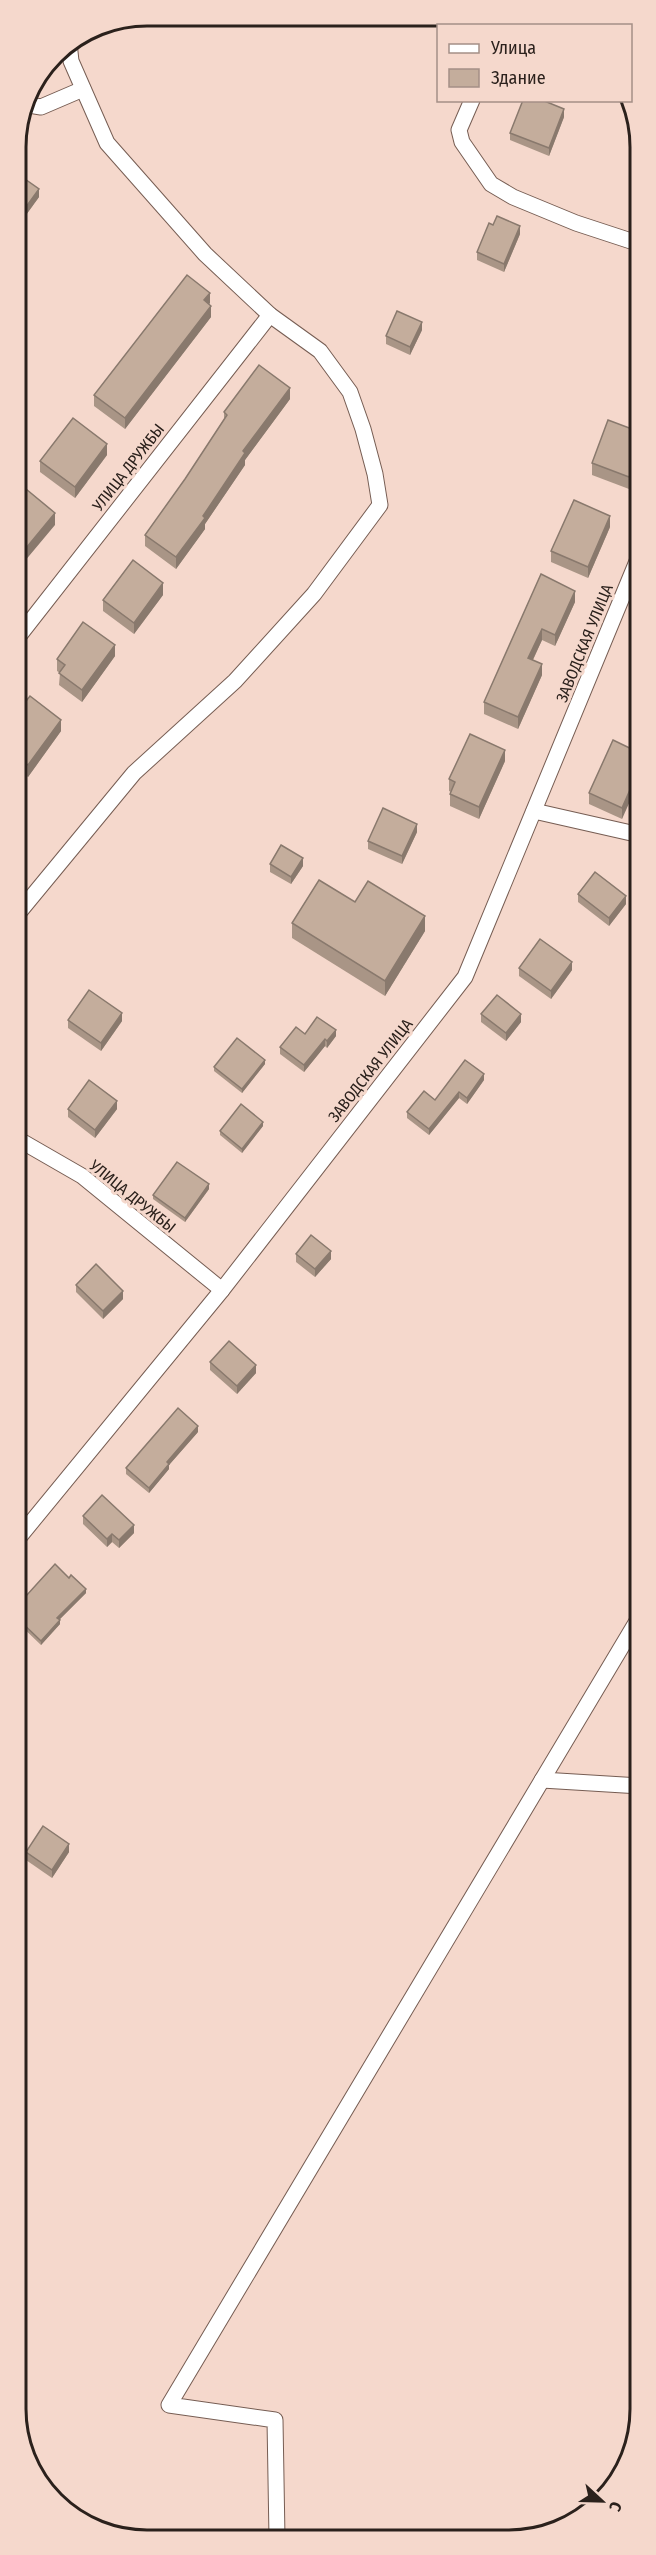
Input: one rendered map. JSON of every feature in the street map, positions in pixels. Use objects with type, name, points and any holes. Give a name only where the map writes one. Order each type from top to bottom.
[{"type":"street","points":[[26,904],[134,773],[235,681],[314,594],[380,505],[363,429],[350,392],[320,351],[270,315],[205,254],[106,143],[71,61],[70,53]]},
{"type":"street","points":[[33,106],[40,107],[83,89]]},
{"type":"street","points":[[471,102],[459,130],[462,142],[491,184],[513,197],[630,240]]},
{"type":"street","name":"УЛИЦА ДРУЖБЫ","points":[[26,627],[270,315]]},
{"type":"street","name":"ЗАВОДСКАЯ УЛИЦА","points":[[26,1529],[222,1290],[465,977],[630,578]]},
{"type":"street","points":[[534,811],[630,833]]},
{"type":"street","name":"УЛИЦА ДРУЖБЫ","points":[[26,1144],[82,1176],[222,1290]]},
{"type":"street","points":[[277,2530],[275,2420],[169,2405],[630,1633]]},
{"type":"street","points":[[543,1780],[630,1785]]},
{"type":"building","points":[[522,102],[547,102],[564,109],[549,148],[510,133]]},
{"type":"building","points":[[26,180],[39,189],[26,207]]},
{"type":"building","points":[[497,216],[520,226],[504,264],[477,252],[489,223],[493,225]]},
{"type":"building","points":[[187,275],[210,293],[204,300],[211,306],[125,418],[94,395]]},
{"type":"building","points":[[397,311],[422,322],[410,347],[386,336]]},
{"type":"building","points":[[259,365],[290,388],[243,451],[245,453],[203,516],[205,518],[176,557],[145,535],[227,415],[224,412]]},
{"type":"building","points":[[73,418],[107,444],[75,487],[40,461]]},
{"type":"building","points":[[608,420],[630,428],[629,477],[592,463]]},
{"type":"building","points":[[26,489],[55,513],[26,548]]},
{"type":"building","points":[[574,500],[610,516],[588,567],[551,551]]},
{"type":"building","points":[[133,560],[163,583],[134,623],[103,600]]},
{"type":"building","points":[[541,574],[575,591],[555,635],[542,629],[528,658],[542,664],[518,717],[484,702]]},
{"type":"building","points":[[83,622],[115,645],[82,690],[59,673],[65,665],[57,659]]},
{"type":"building","points":[[30,696],[61,720],[28,765],[26,764],[26,701]]},
{"type":"building","points":[[470,734],[505,750],[479,807],[450,794],[455,782],[449,779]]},
{"type":"building","points":[[613,740],[630,748],[630,790],[622,808],[589,793]]},
{"type":"building","points":[[383,808],[417,824],[402,856],[368,841]]},
{"type":"building","points":[[281,845],[303,858],[291,877],[270,864]]},
{"type":"building","points":[[595,872],[626,896],[609,918],[578,894]]},
{"type":"building","points":[[319,880],[355,902],[368,881],[425,916],[385,981],[292,923]]},
{"type":"building","points":[[540,939],[572,962],[551,991],[519,968]]},
{"type":"building","points":[[89,990],[122,1013],[101,1043],[68,1020]]},
{"type":"building","points":[[497,995],[521,1014],[506,1033],[481,1014]]},
{"type":"building","points":[[317,1017],[336,1030],[327,1041],[325,1039],[304,1065],[280,1047],[296,1027],[305,1034]]},
{"type":"building","points":[[237,1038],[265,1060],[242,1089],[214,1067]]},
{"type":"building","points":[[465,1060],[484,1074],[467,1098],[459,1092],[429,1129],[407,1112],[424,1091],[435,1100]]},
{"type":"building","points":[[89,1080],[117,1101],[95,1130],[68,1109]]},
{"type":"building","points":[[241,1104],[263,1122],[242,1149],[220,1131]]},
{"type":"building","points":[[177,1162],[209,1184],[185,1218],[153,1195]]},
{"type":"building","points":[[311,1235],[331,1251],[315,1269],[296,1254]]},
{"type":"building","points":[[96,1264],[123,1291],[103,1311],[76,1285]]},
{"type":"building","points":[[229,1341],[256,1365],[237,1386],[210,1362]]},
{"type":"building","points":[[178,1408],[198,1426],[167,1462],[169,1464],[149,1488],[126,1468]]},
{"type":"building","points":[[102,1495],[134,1525],[119,1540],[112,1534],[107,1539],[83,1516]]},
{"type":"building","points":[[55,1564],[69,1578],[71,1575],[86,1589],[57,1618],[60,1620],[41,1641],[26,1627],[26,1596]]},
{"type":"building","points":[[43,1826],[69,1844],[52,1870],[26,1852]]}]
